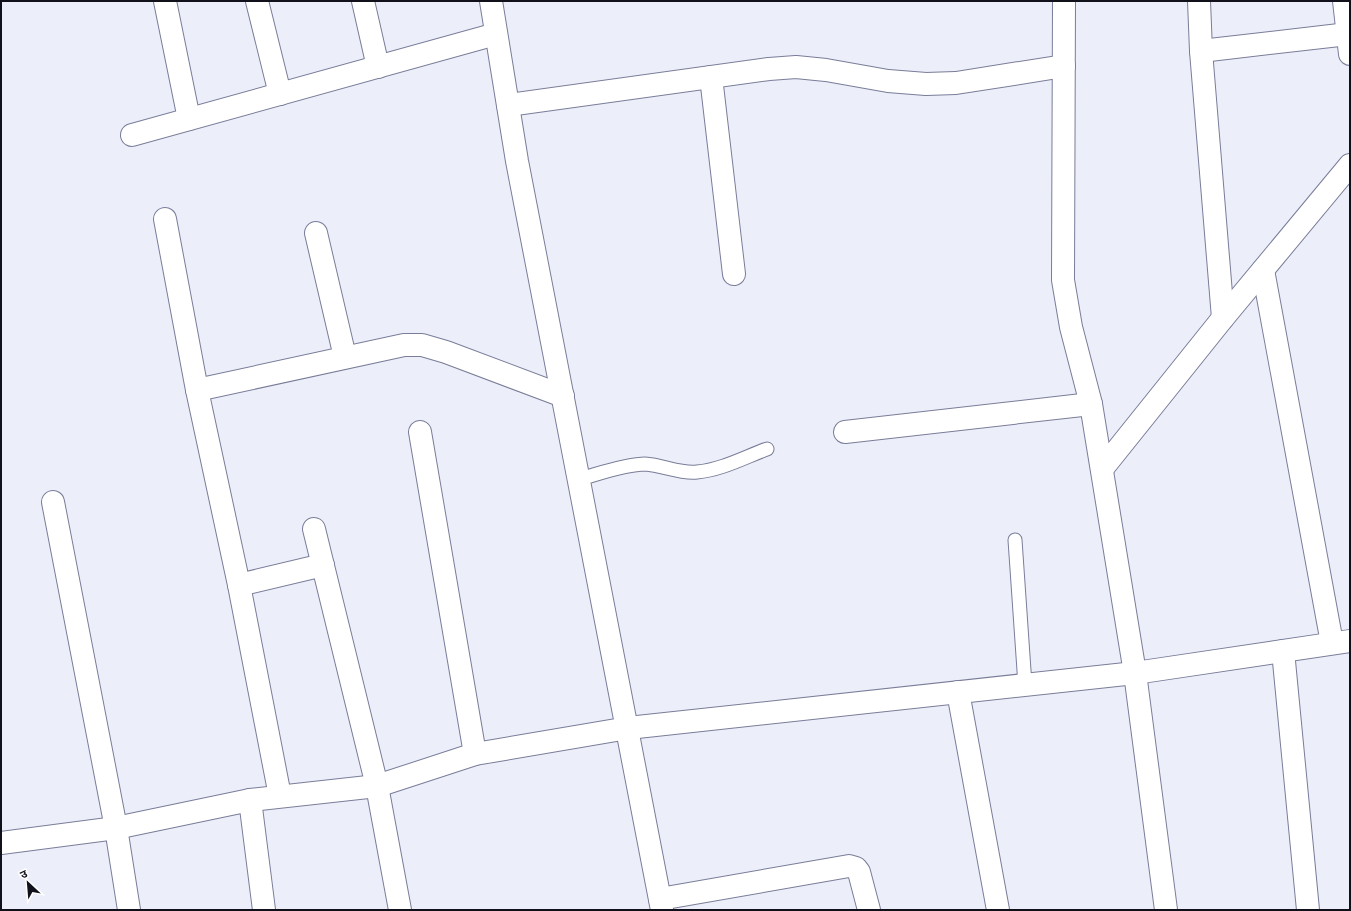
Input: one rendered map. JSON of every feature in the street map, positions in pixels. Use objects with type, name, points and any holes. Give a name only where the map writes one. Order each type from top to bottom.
[{"type":"street","points":[[165,1],[189,119]]},
{"type":"street","points":[[257,1],[280,94]]},
{"type":"street","points":[[363,1],[378,67]]},
{"type":"street","points":[[491,1],[517,161],[628,728],[661,905],[849,866],[856,868],[858,872],[869,910]]},
{"type":"street","points":[[1064,1],[1064,280],[1071,327],[1091,404],[1102,469],[1135,673],[1166,910]]},
{"type":"street","points":[[1199,1],[1201,51],[1223,318]]},
{"type":"street","points":[[1201,51],[1349,44],[1344,1]]},
{"type":"street","points":[[132,135],[496,34]]},
{"type":"street","points":[[508,105],[769,69],[796,67],[826,70],[888,81],[926,84],[956,83],[1064,66]]},
{"type":"street","points":[[711,77],[734,274]]},
{"type":"street","points":[[1102,469],[1223,318],[1350,165]]},
{"type":"street","points":[[165,219],[197,390],[239,585],[280,796]]},
{"type":"street","points":[[316,233],[345,357]]},
{"type":"street","points":[[1,842],[116,828],[250,800],[377,786],[475,754],[628,728],[1135,673],[1341,642],[1263,270]]},
{"type":"street","points":[[197,390],[404,345],[422,345],[446,352],[563,396]]},
{"type":"street","points":[[845,432],[1091,404]]},
{"type":"street","points":[[420,432],[475,754]]},
{"type":"street","points":[[53,502],[116,828],[128,910]]},
{"type":"street","points":[[314,529],[377,786],[400,910]]},
{"type":"street","points":[[239,585],[323,564]]},
{"type":"street","points":[[1283,651],[1308,910]]},
{"type":"street","points":[[958,692],[998,910]]},
{"type":"street","points":[[250,800],[264,910]]},
{"type":"lane","points":[[579,480],[644,464],[697,472],[723,466],[767,449]]},
{"type":"lane","points":[[1015,540],[1025,685]]}]
